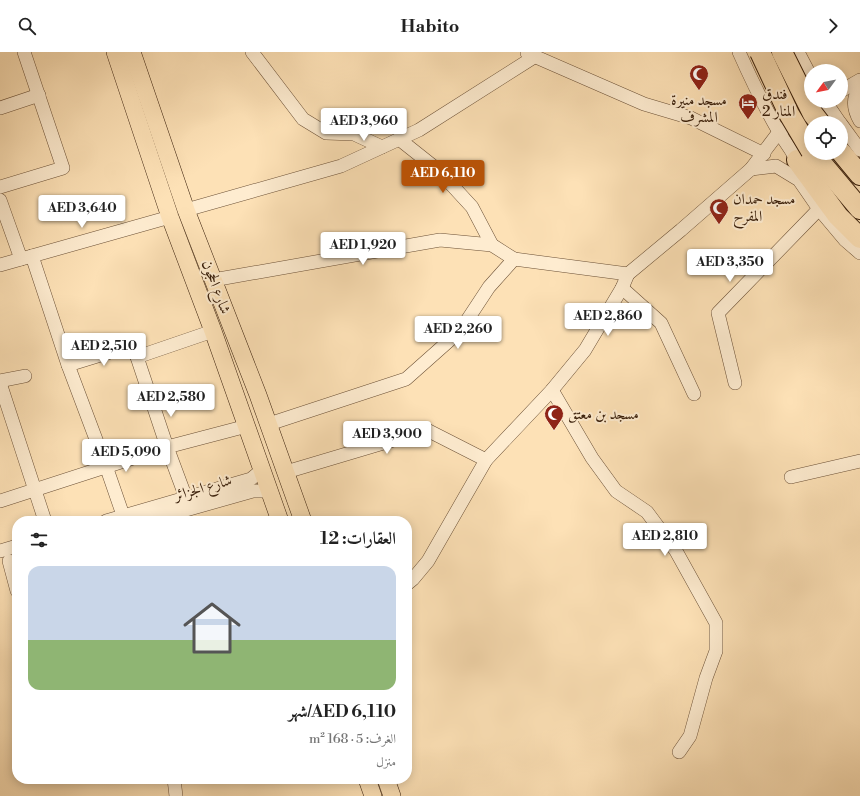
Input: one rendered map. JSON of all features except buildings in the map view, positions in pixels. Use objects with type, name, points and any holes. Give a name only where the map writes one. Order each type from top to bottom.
[{"type":"highway","points":[[760,52],[804,148]]},
{"type":"highway","points":[[782,52],[814,116]]},
{"type":"highway","points":[[810,160],[838,216],[860,238]]},
{"type":"highway","points":[[812,160],[860,209]]},
{"type":"highway","points":[[848,160],[860,175]]},
{"type":"main road","name":"شارع الحجون","points":[[115,52],[170,217],[213,331],[278,516]]},
{"type":"main road","name":"شارع الحجون","points":[[132,52],[186,210],[269,424],[301,516]]},
{"type":"main road","points":[[369,784],[373,796]]},
{"type":"main road","points":[[388,784],[392,796]]},
{"type":"street","points":[[0,187],[63,168],[24,52]]},
{"type":"street","points":[[252,52],[303,119],[326,133],[354,134],[382,147]]},
{"type":"street","points":[[739,52],[758,93],[779,132],[804,153]]},
{"type":"street","points":[[798,52],[804,64]]},
{"type":"street","points":[[186,210],[341,166],[418,130],[529,54],[644,104],[692,118],[764,154]]},
{"type":"street","points":[[848,87],[860,80]]},
{"type":"street","points":[[860,87],[854,106],[860,120]]},
{"type":"street","points":[[0,108],[39,95]]},
{"type":"street","points":[[412,580],[428,561],[486,460],[552,390],[586,350],[622,288],[628,274],[751,169],[764,154],[779,132],[814,108]]},
{"type":"street","points":[[848,134],[860,150]]},
{"type":"street","points":[[399,139],[438,170],[472,207],[492,245]]},
{"type":"street","points":[[799,180],[805,160]]},
{"type":"street","points":[[751,169],[776,166],[799,180],[819,209],[844,240],[860,253]]},
{"type":"street","points":[[0,200],[27,257],[106,466],[123,516]]},
{"type":"street","points":[[734,383],[718,313],[819,209]]},
{"type":"street","points":[[0,265],[170,217]]},
{"type":"street","points":[[213,280],[440,240],[492,245],[514,259],[628,274]]},
{"type":"street","points":[[269,424],[406,379],[460,331],[490,287],[514,259]]},
{"type":"street","points":[[622,288],[661,323],[694,394]]},
{"type":"street","points":[[137,357],[213,331]]},
{"type":"street","points":[[68,365],[133,346],[186,498]]},
{"type":"street","points":[[24,376],[0,382],[43,516]]},
{"type":"street","points":[[552,390],[592,458],[616,491],[647,512],[676,551],[716,624],[716,651],[706,678],[690,736],[679,752]]},
{"type":"street","points":[[0,501],[167,447],[247,426]]},
{"type":"street","points":[[286,472],[427,430],[486,460]]},
{"type":"street","points":[[791,477],[860,461]]},
{"type":"street","name":"شارع الجزائر","points":[[133,516],[186,498],[251,479],[262,470]]},
{"type":"street","name":"شارع الجزائر","points":[[164,516],[258,490],[269,493]]},
{"type":"street","points":[[7,558],[12,574]]},
{"type":"street","points":[[175,784],[176,796]]},
{"type":"place","name":"مسجد منيرة المشرف","points":[[699,91]]},
{"type":"place","name":"فندق المنار 2","points":[[748,120]]},
{"type":"place","name":"مسجد حمدان المفرح","points":[[719,225]]},
{"type":"place","name":"مسجد بن معتق","points":[[554,431]]}]
